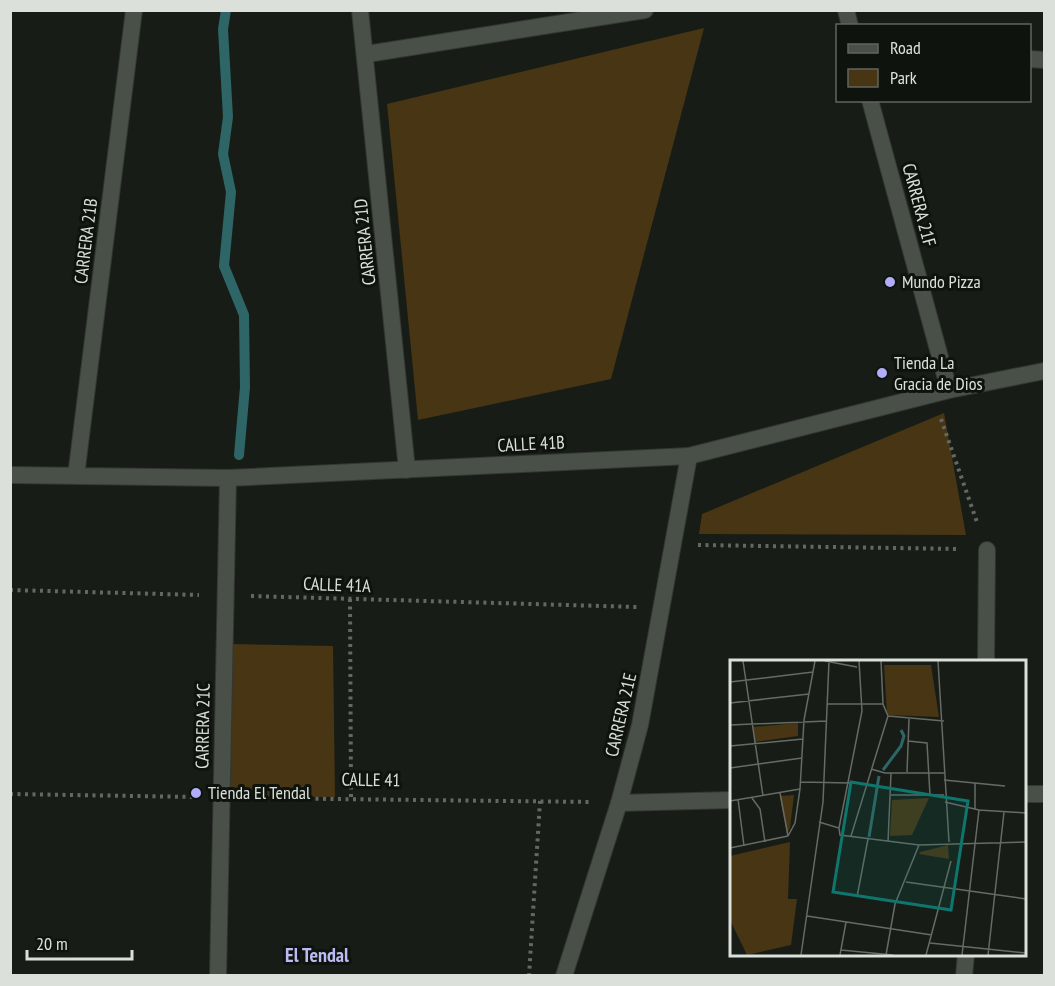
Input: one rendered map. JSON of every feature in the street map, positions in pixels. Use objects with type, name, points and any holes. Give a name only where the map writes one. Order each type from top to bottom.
[{"type":"street","name":"CARRERA 21B","points":[[76,476],[134,10]]},
{"type":"street","name":"CARRERA 21D","points":[[360,10],[407,470]]},
{"type":"street","points":[[366,54],[645,10]]},
{"type":"street","name":"CARRERA 21F","points":[[871,102],[949,390]]},
{"type":"street","name":"CALLE 41B","points":[[10,475],[228,478],[689,456],[932,394],[1044,371]]},
{"type":"street","name":"CARRERA 21E","points":[[564,975],[619,802],[640,725],[689,456]]},
{"type":"street","name":"CARRERA 21C","points":[[218,975],[228,478]]},
{"type":"street","points":[[986,660],[987,550]]},
{"type":"street","points":[[1025,794],[1044,794]]},
{"type":"street","points":[[619,802],[730,800]]},
{"type":"street","points":[[964,975],[966,956]]},
{"type":"path","points":[[673,544],[987,550],[932,394]]},
{"type":"path","name":"CALLE 41A","points":[[10,590],[663,608]]},
{"type":"path","points":[[350,599],[351,799]]},
{"type":"path","name":"CALLE 41","points":[[10,794],[619,802]]},
{"type":"path","points":[[529,975],[540,801]]},
{"type":"green space","points":[[704,28],[611,379],[418,420],[387,104]]},
{"type":"green space","points":[[944,413],[966,535],[699,534],[702,514]]},
{"type":"green space","points":[[231,644],[333,646],[335,797],[230,796]]},
{"type":"waterway","points":[[226,10],[223,29],[228,117],[223,154],[231,192],[224,266],[244,315],[245,387],[239,455]]},
{"type":"place","name":"Mundo Pizza","points":[[890,282]]},
{"type":"place","name":"Tienda La Gracia de Dios","points":[[882,373]]},
{"type":"place","name":"Tienda El Tendal","points":[[196,793]]},
{"type":"district","name":"El Tendal","points":[[317,955]]}]
